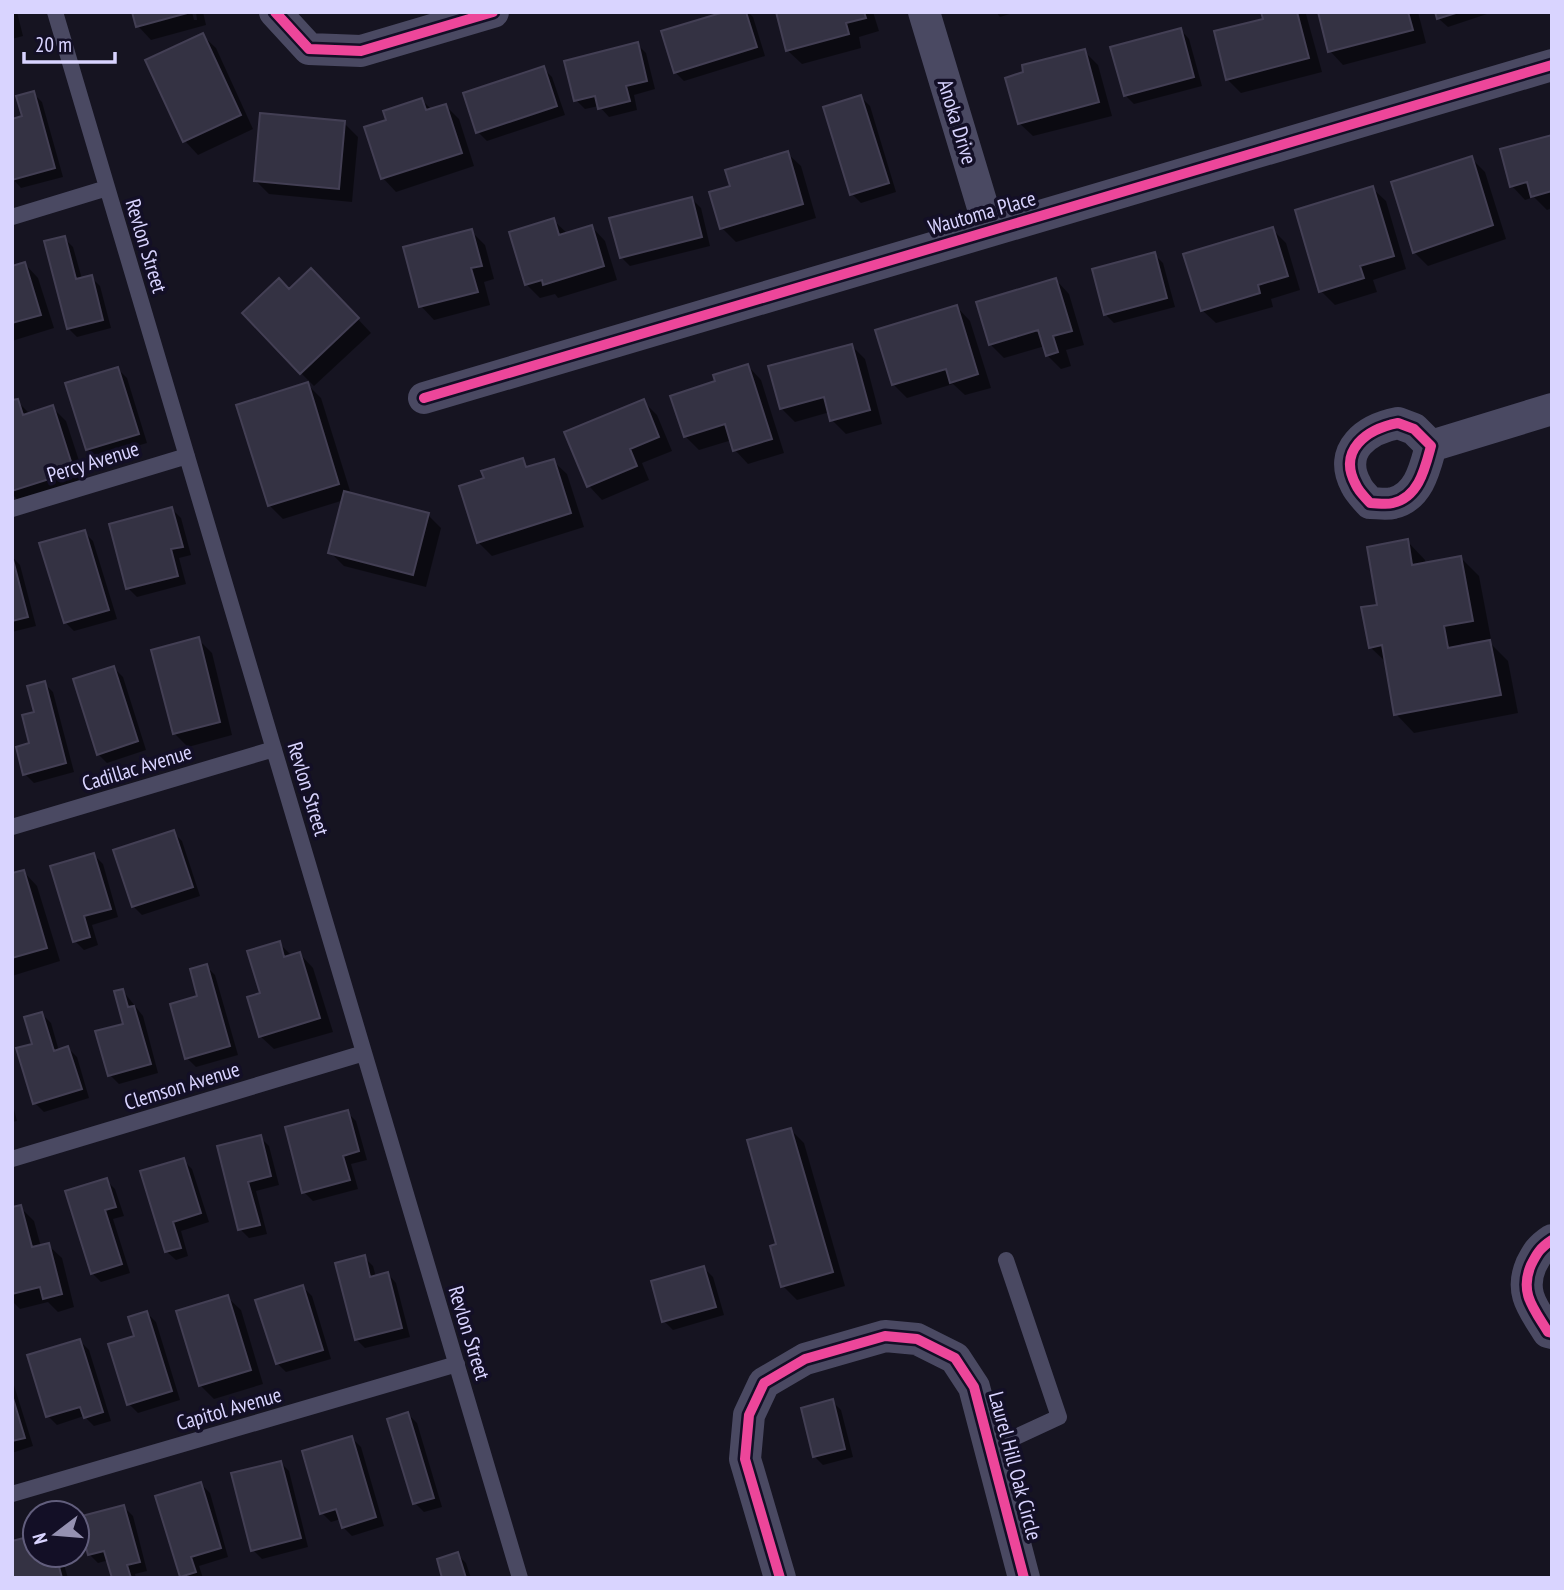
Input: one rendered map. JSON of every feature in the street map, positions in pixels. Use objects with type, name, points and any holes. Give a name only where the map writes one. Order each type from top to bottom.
[{"type":"street","points":[[275,12],[309,48],[361,51],[493,12]]},
{"type":"street","name":"Anoka Drive","points":[[924,12],[990,231]]},
{"type":"street","name":"Wautoma Place","points":[[424,398],[1552,65]]},
{"type":"street","points":[[1431,446],[1552,409]]},
{"type":"street","points":[[1552,1240],[1539,1249],[1525,1279],[1529,1302],[1548,1332],[1552,1333]]},
{"type":"street","name":"Laurel Hill Oak Circle","points":[[780,1578],[745,1459],[749,1415],[764,1383],[804,1359],[885,1336],[917,1339],[955,1358],[974,1387],[1024,1578]]},
{"type":"lane","name":"Revlon Street","points":[[55,12],[520,1578]]},
{"type":"lane","points":[[12,217],[107,188]]},
{"type":"lane","name":"Percy Avenue","points":[[12,509],[187,456]]},
{"type":"lane","name":"Cadillac Avenue","points":[[12,827],[274,749]]},
{"type":"lane","name":"Clemson Avenue","points":[[12,1159],[364,1053]]},
{"type":"lane","points":[[990,1449],[1059,1417],[1006,1260]]},
{"type":"lane","name":"Capitol Avenue","points":[[12,1494],[457,1364]]},
{"type":"building","points":[[132,12],[191,12],[136,27]]},
{"type":"building","points":[[724,12],[746,12],[757,47],[674,73],[661,31]]},
{"type":"building","points":[[776,12],[864,12],[866,18],[846,23],[849,34],[786,51]]},
{"type":"building","points":[[1261,12],[1297,12],[1309,58],[1226,80],[1214,31],[1263,19]]},
{"type":"building","points":[[1318,12],[1408,12],[1413,30],[1328,52]]},
{"type":"building","points":[[1435,12],[1459,12],[1437,19]]},
{"type":"building","points":[[1181,28],[1194,77],[1124,96],[1110,47]]},
{"type":"building","points":[[203,33],[241,115],[183,142],[145,60]]},
{"type":"building","points":[[638,42],[647,81],[626,86],[630,101],[598,109],[595,96],[574,101],[564,61]]},
{"type":"building","points":[[1085,49],[1099,102],[1018,124],[1005,78],[1023,72],[1022,65]]},
{"type":"building","points":[[544,66],[557,106],[476,133],[463,93]]},
{"type":"building","points":[[34,91],[55,168],[12,180],[12,119],[22,116],[16,96]]},
{"type":"building","points":[[861,95],[889,183],[850,195],[823,107]]},
{"type":"building","points":[[422,98],[426,110],[446,104],[462,153],[381,179],[364,127],[386,120],[383,111]]},
{"type":"building","points":[[260,113],[345,121],[339,189],[254,181]]},
{"type":"building","points":[[1552,135],[1552,191],[1531,197],[1527,182],[1510,187],[1500,149]]},
{"type":"building","points":[[788,151],[803,204],[720,229],[709,192],[730,186],[725,170]]},
{"type":"building","points":[[1472,156],[1493,225],[1413,253],[1391,182]]},
{"type":"building","points":[[1373,186],[1394,256],[1360,266],[1364,278],[1319,292],[1295,210]]},
{"type":"building","points":[[692,197],[702,237],[620,258],[609,218]]},
{"type":"building","points":[[554,218],[559,235],[592,225],[604,266],[543,285],[542,280],[525,285],[509,232]]},
{"type":"building","points":[[1273,227],[1288,276],[1258,285],[1260,293],[1201,311],[1183,254]]},
{"type":"building","points":[[472,229],[482,266],[471,268],[478,292],[419,307],[403,247]]},
{"type":"building","points":[[65,236],[76,279],[92,275],[103,320],[67,329],[44,241]]},
{"type":"building","points":[[1155,252],[1167,298],[1104,315],[1092,269]]},
{"type":"building","points":[[25,262],[41,315],[12,323],[12,266]]},
{"type":"building","points":[[311,268],[359,318],[300,374],[242,313],[279,278],[289,289]]},
{"type":"building","points":[[1056,278],[1072,331],[1053,336],[1058,352],[1046,356],[1038,330],[989,345],[976,302]]},
{"type":"building","points":[[957,305],[978,374],[950,383],[946,369],[892,385],[875,330]]},
{"type":"building","points":[[852,344],[870,410],[830,421],[824,397],[780,409],[768,366]]},
{"type":"building","points":[[748,364],[772,439],[733,451],[725,424],[684,437],[670,396],[715,381],[713,375]]},
{"type":"building","points":[[118,367],[139,434],[86,450],[65,383]]},
{"type":"building","points":[[308,382],[339,484],[268,506],[236,405]]},
{"type":"building","points":[[18,399],[23,415],[53,405],[74,471],[12,491],[12,400]]},
{"type":"building","points":[[644,399],[659,437],[630,449],[637,466],[587,487],[564,432]]},
{"type":"building","points":[[523,458],[526,467],[554,459],[571,513],[477,543],[459,486],[484,478],[481,471]]},
{"type":"building","points":[[344,491],[429,513],[413,575],[328,553]]},
{"type":"building","points":[[172,507],[183,547],[171,549],[178,576],[126,589],[109,524]]},
{"type":"building","points":[[85,530],[109,610],[64,623],[39,543]]},
{"type":"building","points":[[1408,539],[1412,565],[1461,556],[1473,621],[1444,626],[1448,648],[1490,640],[1501,695],[1394,715],[1382,645],[1369,648],[1361,607],[1377,605],[1367,547]]},
{"type":"building","points":[[12,556],[28,617],[12,621]]},
{"type":"building","points":[[199,637],[220,722],[173,734],[151,650]]},
{"type":"building","points":[[114,666],[138,741],[97,755],[73,679]]},
{"type":"building","points":[[45,681],[66,763],[23,775],[16,747],[29,743],[22,715],[34,712],[27,686]]},
{"type":"building","points":[[174,830],[193,887],[132,907],[113,850]]},
{"type":"building","points":[[94,853],[111,909],[84,916],[90,937],[73,942],[50,866]]},
{"type":"building","points":[[24,870],[47,948],[12,958],[12,873]]},
{"type":"building","points":[[280,941],[284,957],[300,952],[320,1018],[259,1037],[247,997],[260,993],[247,951]]},
{"type":"building","points":[[207,964],[230,1046],[185,1059],[170,1004],[197,996],[190,969]]},
{"type":"building","points":[[123,989],[128,1007],[134,1006],[151,1064],[108,1076],[95,1031],[123,1024],[114,991]]},
{"type":"building","points":[[42,1012],[54,1051],[68,1046],[82,1089],[33,1104],[16,1048],[32,1044],[24,1017]]},
{"type":"building","points":[[348,1110],[359,1151],[343,1156],[350,1180],[302,1193],[285,1127]]},
{"type":"building","points":[[791,1128],[833,1272],[781,1287],[770,1246],[776,1244],[747,1140]]},
{"type":"building","points":[[261,1135],[271,1176],[248,1182],[260,1225],[238,1230],[217,1146]]},
{"type":"building","points":[[184,1158],[201,1213],[173,1222],[181,1248],[165,1252],[140,1171]]},
{"type":"building","points":[[107,1178],[116,1207],[105,1210],[122,1264],[91,1274],[65,1191]]},
{"type":"building","points":[[21,1205],[32,1247],[49,1243],[62,1294],[43,1299],[40,1287],[12,1294],[12,1207]]},
{"type":"building","points":[[365,1255],[370,1277],[388,1272],[402,1328],[355,1340],[335,1263]]},
{"type":"building","points":[[704,1266],[716,1307],[662,1322],[651,1281]]},
{"type":"building","points":[[303,1285],[323,1350],[276,1364],[255,1300]]},
{"type":"building","points":[[228,1295],[251,1370],[199,1386],[176,1311]]},
{"type":"building","points":[[147,1311],[172,1391],[127,1405],[108,1344],[134,1336],[128,1317]]},
{"type":"building","points":[[80,1339],[103,1412],[84,1418],[80,1407],[46,1417],[27,1355]]},
{"type":"building","points":[[12,1395],[25,1438],[12,1441]]},
{"type":"building","points":[[833,1399],[845,1449],[813,1457],[801,1408]]},
{"type":"building","points":[[408,1412],[434,1498],[413,1504],[387,1419]]},
{"type":"building","points":[[352,1436],[376,1517],[342,1528],[336,1509],[320,1514],[302,1451]]},
{"type":"building","points":[[281,1461],[301,1538],[251,1551],[231,1473]]},
{"type":"building","points":[[201,1482],[221,1548],[191,1557],[196,1572],[180,1577],[155,1496]]},
{"type":"building","points":[[124,1505],[140,1562],[127,1565],[131,1578],[112,1578],[104,1551],[91,1554],[91,1514]]},
{"type":"building","points":[[21,1539],[21,1569],[60,1569],[62,1578],[13,1578],[12,1541]]},
{"type":"building","points":[[458,1552],[466,1578],[442,1578],[437,1559]]},
{"type":"cycle path","points":[[275,12],[309,49],[361,51],[493,12]]},
{"type":"cycle path","points":[[424,398],[1552,65]]},
{"type":"cycle path","points":[[1398,423],[1414,429],[1431,446],[1423,472],[1415,488],[1402,500],[1390,504],[1370,503],[1357,488],[1351,473],[1350,461],[1353,452],[1366,436],[1398,423]]},
{"type":"cycle path","points":[[1552,1240],[1535,1257],[1527,1284],[1533,1308],[1548,1332],[1552,1333]]},
{"type":"cycle path","points":[[780,1578],[745,1459],[749,1415],[764,1383],[805,1359],[885,1336],[917,1339],[955,1358],[974,1387],[1024,1578]]}]
